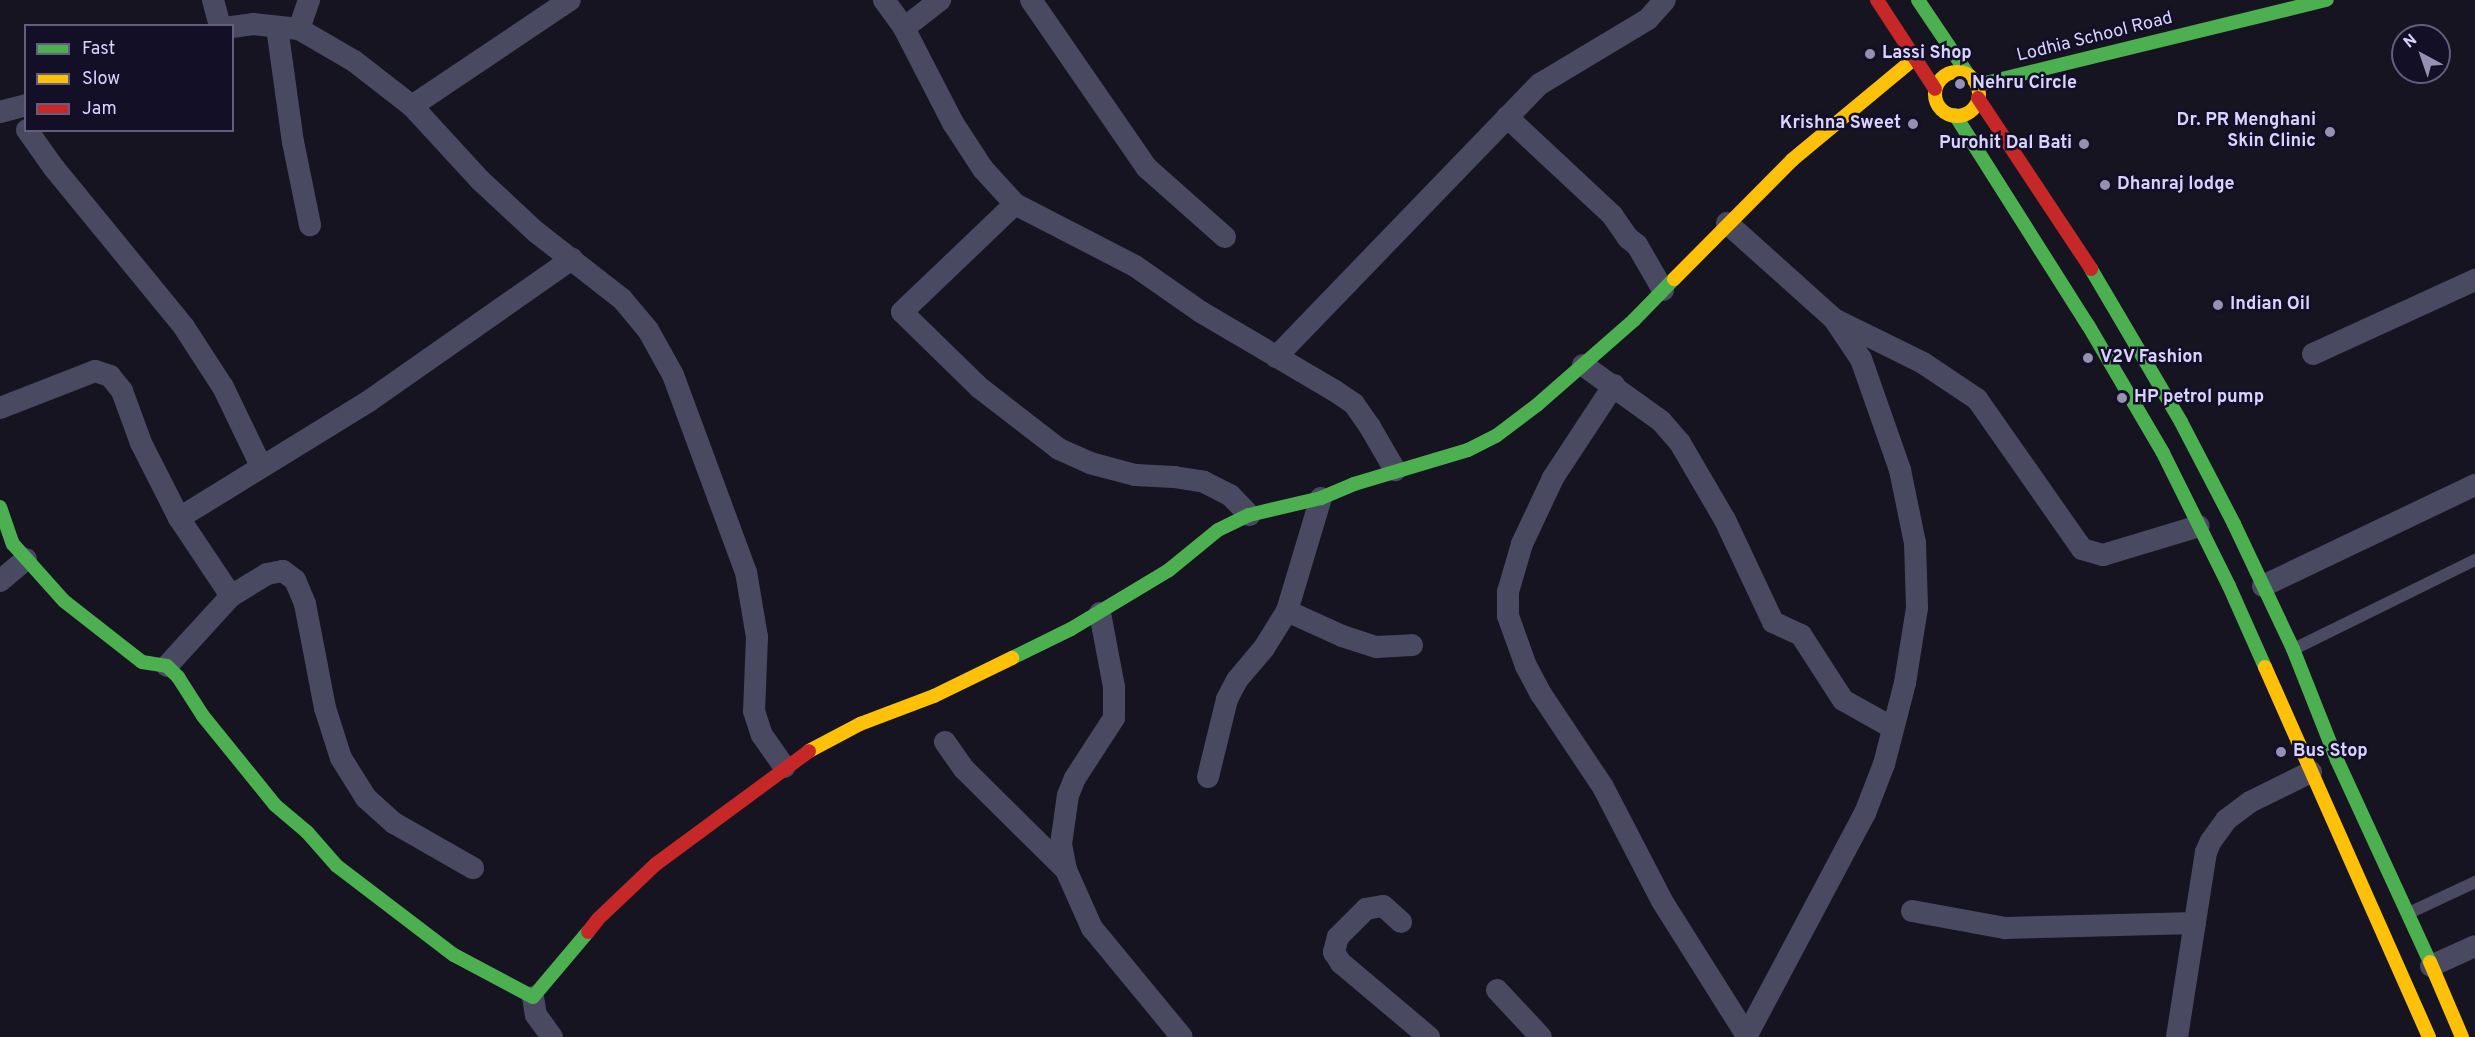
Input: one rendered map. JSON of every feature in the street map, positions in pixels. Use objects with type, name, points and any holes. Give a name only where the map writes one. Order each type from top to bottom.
[{"type":"street","points":[[213,0],[219,24]]},
{"type":"street","points":[[309,0],[288,28],[292,142],[310,225]]},
{"type":"street","points":[[412,106],[570,0]]},
{"type":"street","points":[[884,0],[904,28],[953,123],[983,169],[1015,204],[1135,266],[1202,312],[1354,404],[1395,471]]},
{"type":"street","points":[[904,28],[940,0]]},
{"type":"street","points":[[1031,0],[1147,168],[1225,237]]},
{"type":"street","points":[[1276,357],[1539,84],[1648,18],[1665,0]]},
{"type":"street","points":[[1877,0],[1935,89],[1939,106],[1955,115],[2088,325],[2163,453],[2229,586],[2429,1037]]},
{"type":"street","points":[[1918,0],[2077,246],[2181,422],[2293,649],[2337,760],[2409,912],[2462,1037]]},
{"type":"street","name":"Lodhia School Road","points":[[1975,86],[2327,0]]},
{"type":"street","points":[[234,27],[254,24],[288,28],[354,61],[412,106],[480,180],[536,232],[622,299],[648,330],[673,375],[746,572],[758,637],[754,711],[762,735],[784,767]]},
{"type":"street","points":[[533,997],[561,967],[598,919],[656,864],[784,767],[860,724],[934,696],[1100,613],[1169,570],[1218,530],[1249,516],[1322,498],[1395,471],[1468,450],[1496,436],[1583,365],[1663,290],[1727,223],[1836,121],[1915,58]]},
{"type":"street","points":[[1935,89],[1940,80],[1948,74],[1959,72],[1975,86]]},
{"type":"street","points":[[1955,115],[1970,111],[1975,86]]},
{"type":"street","points":[[12,108],[24,126]]},
{"type":"street","points":[[1507,117],[1612,215],[1628,238],[1637,245],[1663,290]]},
{"type":"street","points":[[28,132],[60,176],[184,327],[223,387],[261,466]]},
{"type":"street","points":[[1015,204],[902,312],[980,388],[1059,449],[1090,463],[1135,475],[1204,482],[1230,495],[1249,516]]},
{"type":"street","points":[[1614,385],[1553,478],[1522,544],[1508,592],[1508,616],[1526,666],[1541,694],[1603,787],[1662,901],[1747,1036],[1865,813],[1884,764],[1905,683],[1917,608],[1915,543],[1900,470],[1861,359],[1834,319],[1727,223]]},
{"type":"street","points":[[179,518],[369,401],[572,259]]},
{"type":"street","points":[[2313,354],[2475,280]]},
{"type":"street","points":[[1834,319],[1923,363],[1977,399],[2082,549],[2103,555],[2199,526]]},
{"type":"street","points":[[1583,365],[1614,385],[1661,421],[1680,443],[1725,520],[1773,622],[1801,635],[1843,700],[1893,728]]},
{"type":"street","points":[[0,408],[95,371],[110,376],[122,391],[141,443],[179,518],[231,596]]},
{"type":"street","points":[[2263,586],[2475,485]]},
{"type":"street","points":[[1208,777],[1227,699],[1237,680],[1264,648],[1287,611],[1322,498]]},
{"type":"street","points":[[0,507],[12,544],[64,601],[142,662],[167,666],[178,677],[203,716],[269,798],[307,832],[337,866],[454,954],[533,997]]},
{"type":"street","points":[[0,581],[26,559]]},
{"type":"street","points":[[167,666],[231,596],[267,574],[283,571],[295,580],[305,604],[325,708],[341,758],[353,778],[366,798],[394,823],[473,868]]},
{"type":"street","points":[[1287,611],[1342,636],[1376,647],[1412,645]]},
{"type":"street","points":[[1100,613],[1114,687],[1114,718],[1075,778],[1068,795],[1061,844],[1066,870],[1092,928],[1110,953],[1182,1037]]},
{"type":"street","points":[[945,742],[964,769],[1066,870]]},
{"type":"street","points":[[2177,1037],[2206,852],[2217,831],[2226,820],[2250,802],[2311,772]]},
{"type":"street","points":[[1401,922],[1383,906],[1366,909],[1338,937],[1335,952],[1341,963],[1429,1037]]},
{"type":"street","points":[[1912,911],[2005,928],[2195,922]]},
{"type":"street","points":[[2431,966],[2475,946]]},
{"type":"street","points":[[1497,990],[1541,1037]]},
{"type":"street","points":[[533,997],[536,1015],[552,1037]]},
{"type":"lane","points":[[2293,649],[2475,560]]},
{"type":"lane","points":[[2409,912],[2475,882]]},
{"type":"traffic: fast","points":[[1918,0],[1969,76]]},
{"type":"traffic: fast","points":[[1977,85],[2327,0]]},
{"type":"traffic: fast","points":[[1955,115],[2088,325],[2163,453],[2229,586],[2265,667]]},
{"type":"traffic: fast","points":[[2091,269],[2181,422],[2234,524],[2293,649],[2337,760],[2430,962]]},
{"type":"traffic: fast","points":[[1012,658],[1071,629],[1169,570],[1218,530],[1249,515],[1321,498],[1354,484],[1468,450],[1496,436],[1537,405],[1634,320],[1674,279]]},
{"type":"traffic: fast","points":[[0,507],[13,544],[64,601],[142,662],[167,666],[178,677],[203,716],[275,805],[307,832],[337,866],[454,955],[533,997],[588,932]]},
{"type":"traffic: slow","points":[[1674,279],[1792,160],[1915,58]]},
{"type":"traffic: slow","points":[[1957,72],[1972,79],[1979,94],[1972,109],[1957,116],[1942,109],[1935,94],[1942,79],[1957,72]]},
{"type":"traffic: slow","points":[[809,751],[860,724],[934,696],[1012,658]]},
{"type":"traffic: slow","points":[[2265,667],[2429,1037]]},
{"type":"traffic: slow","points":[[2430,962],[2462,1037]]},
{"type":"traffic: jam","points":[[1877,0],[1935,89]]},
{"type":"traffic: jam","points":[[1978,98],[2091,269]]},
{"type":"traffic: jam","points":[[588,932],[598,919],[656,864],[809,751]]},
{"type":"place","name":"Lassi Shop","points":[[1870,54]]},
{"type":"place","name":"Nehru Circle","points":[[1960,84]]},
{"type":"place","name":"Krishna Sweet","points":[[1913,124]]},
{"type":"place","name":"Dr. PR Menghani Skin Clinic","points":[[2330,132]]},
{"type":"place","name":"Purohit Dal Bati","points":[[2084,144]]},
{"type":"place","name":"Dhanraj lodge","points":[[2105,185]]},
{"type":"place","name":"Indian Oil","points":[[2218,305]]},
{"type":"place","name":"V2V Fashion","points":[[2088,358]]},
{"type":"place","name":"HP petrol pump","points":[[2122,398]]},
{"type":"place","name":"Bus Stop","points":[[2281,752]]}]
